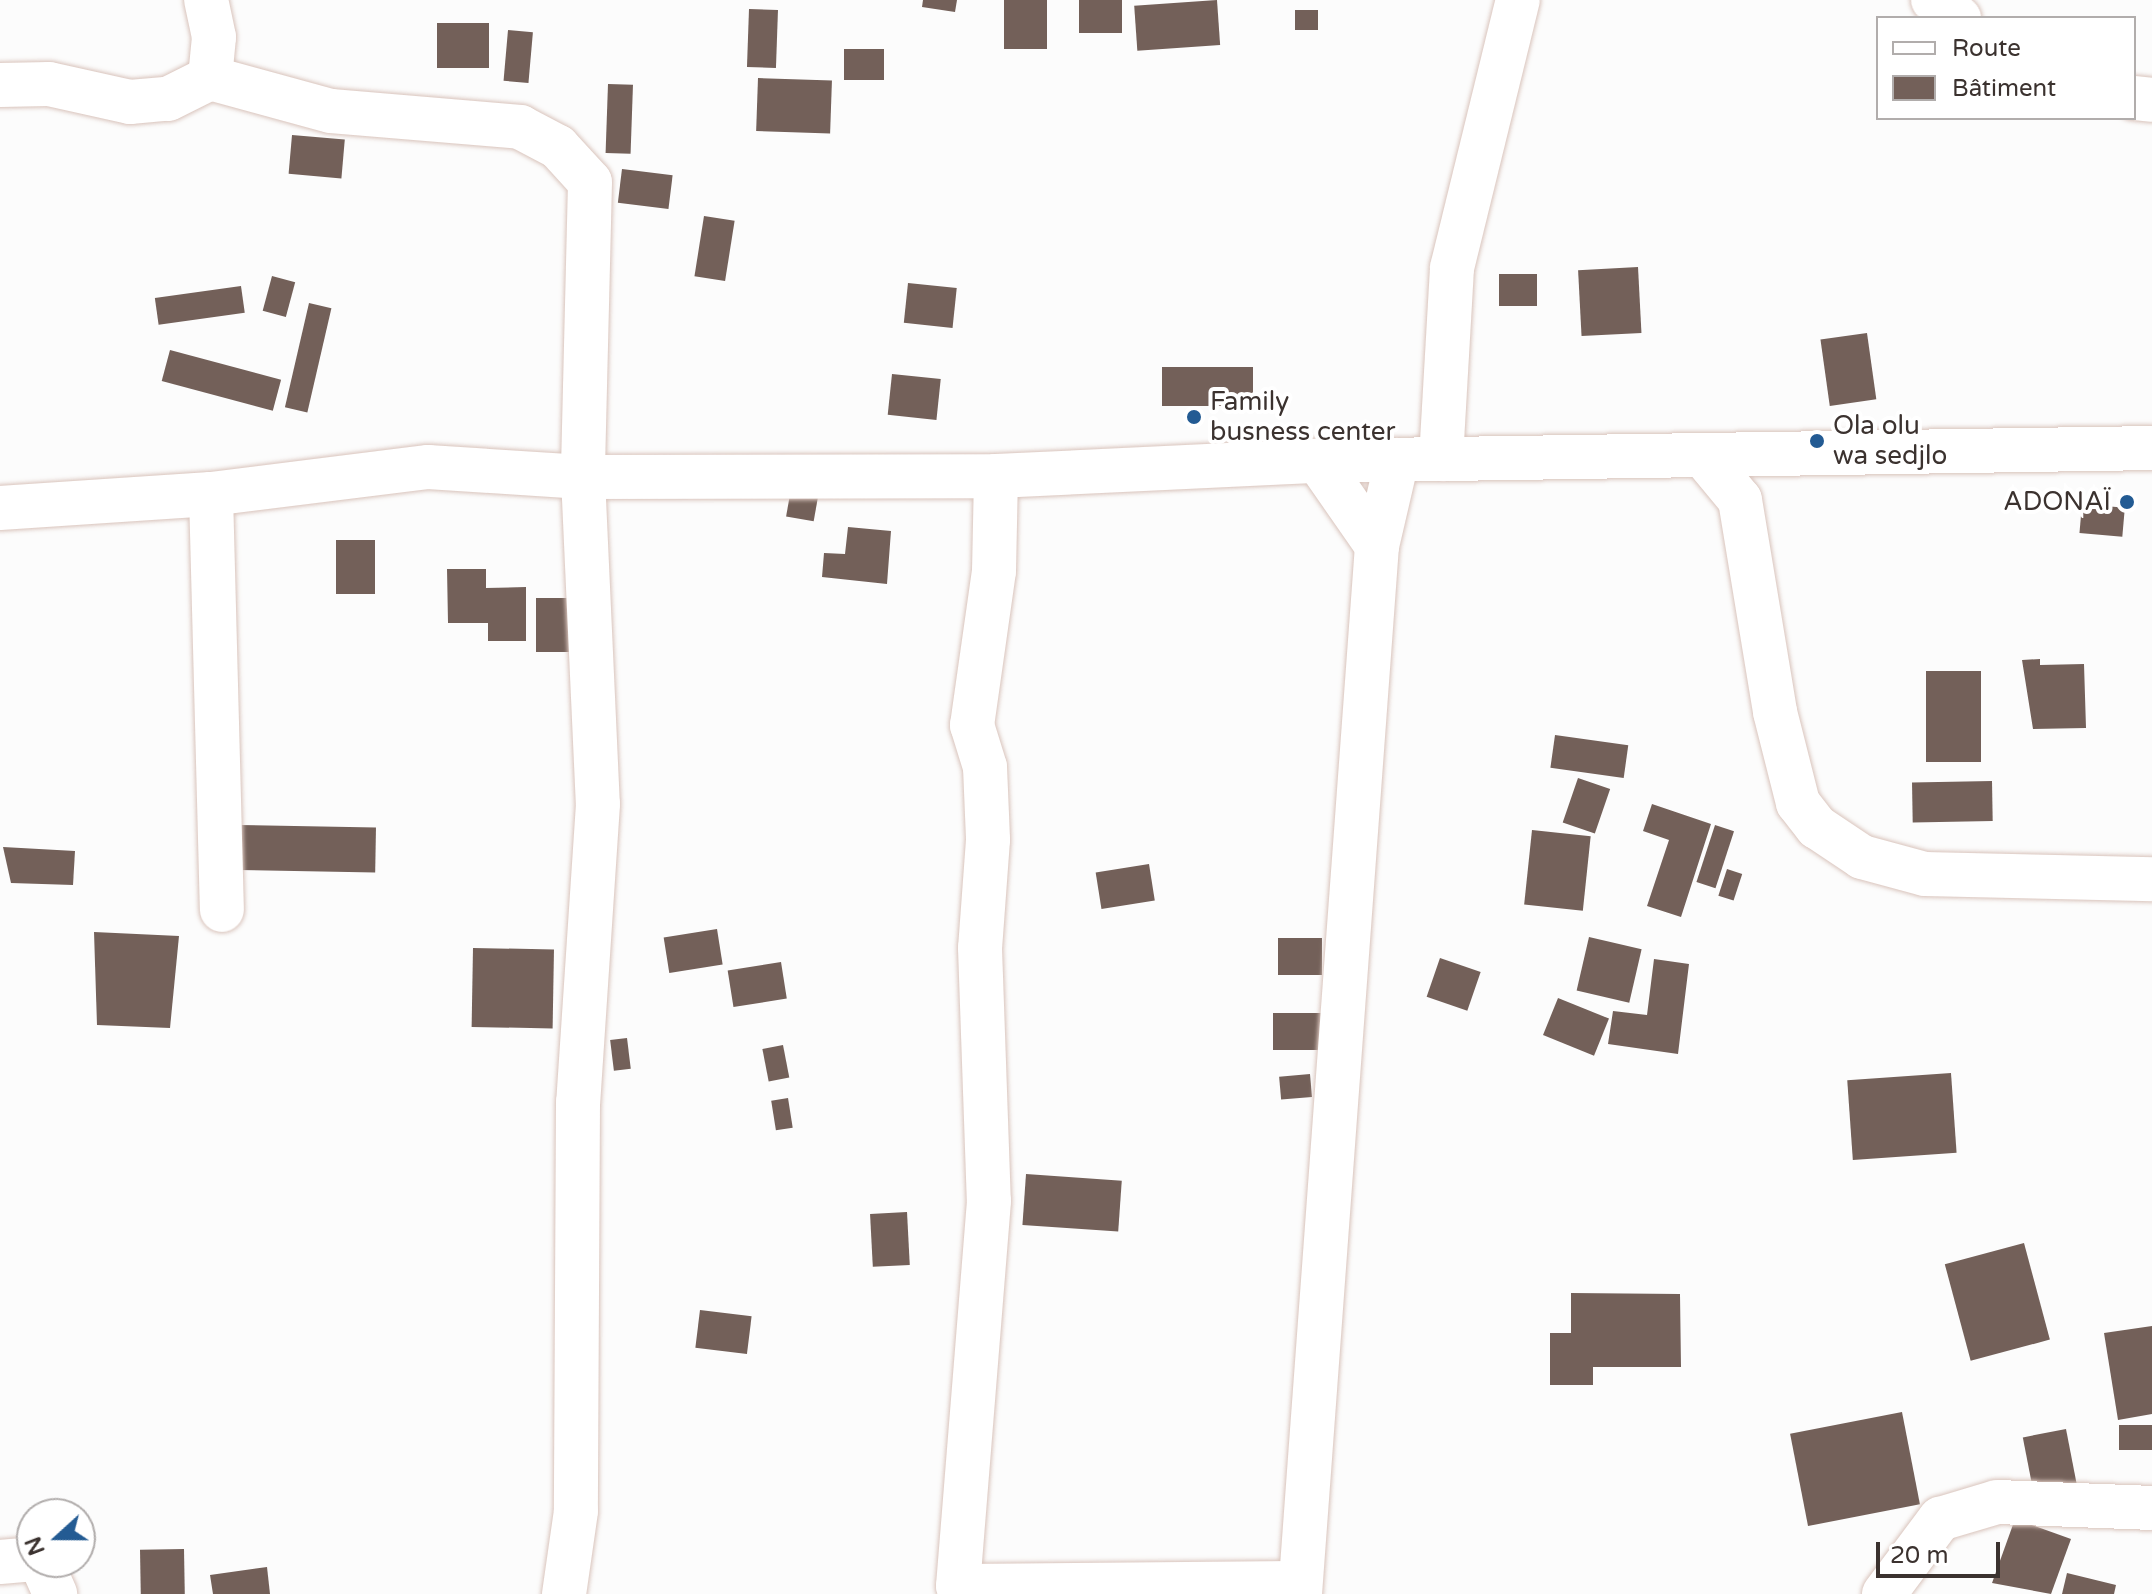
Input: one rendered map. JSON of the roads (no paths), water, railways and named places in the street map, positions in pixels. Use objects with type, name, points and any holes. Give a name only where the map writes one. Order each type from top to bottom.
[{"type":"street","points":[[206,0],[214,37],[210,78]]},
{"type":"street","points":[[1441,459],[1452,268],[1518,0]]},
{"type":"street","points":[[1933,0],[1956,16]]},
{"type":"street","points":[[0,85],[49,84],[130,102],[168,99],[210,78],[331,111],[520,127],[569,158],[590,182],[583,477],[598,804],[578,1102],[576,1511],[564,1594]]},
{"type":"street","points":[[0,508],[211,494],[428,467],[583,477],[996,476],[1318,461],[1706,459],[2152,448]]},
{"type":"street","points":[[1706,459],[1740,500],[1775,712],[1798,803],[1817,827],[1862,857],[1925,874],[2152,879]]},
{"type":"street","points":[[996,476],[994,571],[972,725],[985,767],[988,840],[980,948],[989,1201],[958,1586],[1300,1588],[1377,546],[1397,460]]},
{"type":"street","points":[[1318,461],[1377,546]]},
{"type":"street","points":[[211,494],[222,910]]},
{"type":"street","points":[[1884,1594],[1940,1519],[1997,1502],[2152,1508]]},
{"type":"place","name":"Family busness center","points":[[1194,417]]},
{"type":"place","name":"Ola olu wa sedjlo","points":[[1817,441]]},
{"type":"place","name":"ADONAÏ","points":[[2127,502]]}]
